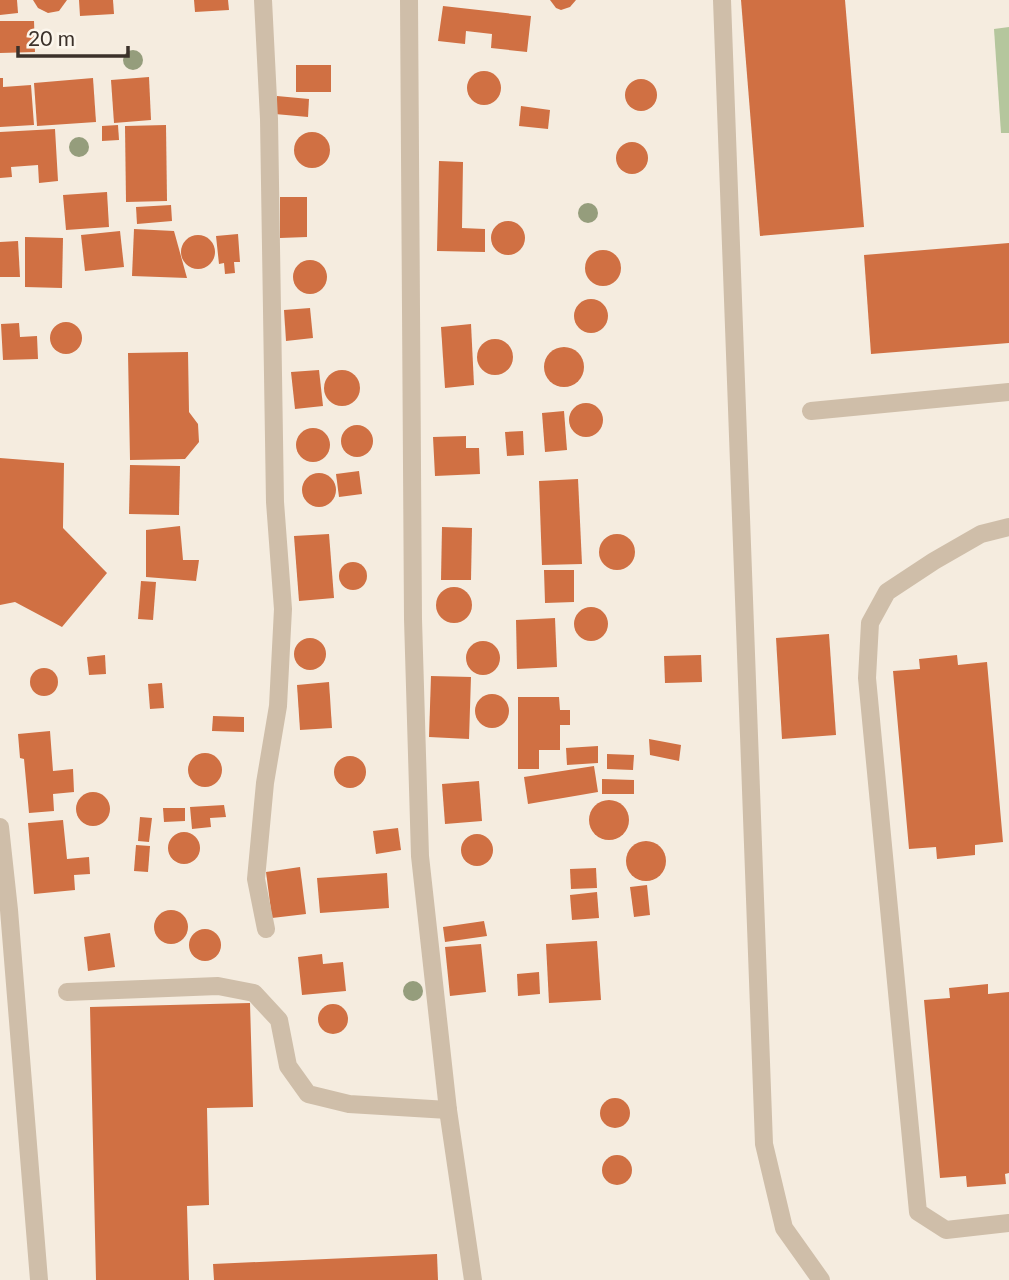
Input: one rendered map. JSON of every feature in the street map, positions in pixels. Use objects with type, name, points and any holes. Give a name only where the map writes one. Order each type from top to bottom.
[{"type":"street","points":[[263,0],[269,132],[275,502],[283,609],[278,706],[265,783],[256,879],[266,929]]},
{"type":"street","points":[[409,0],[412,619],[419,856],[448,1110],[473,1280]]},
{"type":"street","points":[[722,0],[764,1144],[783,1228],[821,1280]]},
{"type":"street","points":[[811,411],[1009,392]]},
{"type":"street","points":[[1009,527],[981,534],[887,592],[870,623],[867,678],[918,1212],[946,1230],[1009,1223]]},
{"type":"street","points":[[0,827],[39,1280]]},
{"type":"street","points":[[67,992],[218,986],[254,993],[279,1020],[288,1066],[308,1094],[349,1104],[448,1110]]},
{"type":"green space","points":[[1009,27],[1009,133],[1001,133],[994,29]]},
{"type":"building","points":[[0,0],[17,0],[18,13],[0,15]]},
{"type":"building","points":[[33,0],[67,0],[59,11],[48,13],[38,8]]},
{"type":"building","points":[[79,0],[113,0],[114,14],[80,16]]},
{"type":"building","points":[[194,0],[228,0],[229,10],[195,12]]},
{"type":"building","points":[[550,0],[576,0],[570,7],[561,10]]},
{"type":"building","points":[[741,0],[845,0],[864,227],[760,236]]},
{"type":"building","points":[[443,6],[531,16],[527,52],[491,48],[492,34],[466,31],[465,44],[438,41]]},
{"type":"building","points":[[0,21],[34,21],[35,52],[0,53]]},
{"type":"building","points":[[296,65],[331,65],[331,92],[296,92]]},
{"type":"building","points":[[484,71],[496,76],[501,88],[496,100],[484,105],[472,100],[467,88],[472,76]]},
{"type":"building","points":[[149,77],[151,120],[114,123],[111,80]]},
{"type":"building","points":[[0,78],[3,78],[3,87],[31,85],[34,125],[0,127]]},
{"type":"building","points":[[93,78],[96,122],[37,126],[34,83]]},
{"type":"building","points":[[641,79],[653,83],[657,95],[653,107],[641,111],[629,107],[625,95],[629,83]]},
{"type":"building","points":[[277,96],[309,99],[308,117],[275,114]]},
{"type":"building","points":[[521,106],[550,110],[548,129],[519,126]]},
{"type":"building","points":[[118,125],[119,140],[102,141],[102,126]]},
{"type":"building","points":[[166,125],[167,201],[126,202],[125,126]]},
{"type":"building","points":[[55,129],[58,181],[39,183],[38,165],[11,167],[12,177],[0,178],[0,132]]},
{"type":"building","points":[[312,132],[325,137],[330,150],[325,163],[312,168],[299,163],[294,150],[299,137]]},
{"type":"building","points":[[632,142],[644,146],[648,158],[644,170],[632,174],[620,170],[616,158],[620,146]]},
{"type":"building","points":[[439,161],[463,162],[462,228],[485,229],[485,252],[437,251]]},
{"type":"building","points":[[107,192],[109,227],[66,230],[63,195]]},
{"type":"building","points":[[280,197],[307,197],[307,237],[280,238]]},
{"type":"building","points":[[171,205],[172,221],[137,224],[136,207]]},
{"type":"building","points":[[508,221],[520,226],[525,238],[520,250],[508,255],[496,250],[491,238],[496,226]]},
{"type":"building","points":[[134,229],[174,231],[187,278],[132,276]]},
{"type":"building","points":[[120,231],[124,267],[85,271],[81,235]]},
{"type":"building","points":[[238,234],[240,262],[234,262],[235,273],[225,274],[224,263],[219,264],[216,236]]},
{"type":"building","points":[[198,235],[210,240],[215,252],[210,264],[198,269],[186,264],[181,252],[186,240]]},
{"type":"building","points":[[25,237],[63,238],[62,288],[25,287]]},
{"type":"building","points":[[18,241],[20,277],[0,277],[0,242]]},
{"type":"building","points":[[1009,243],[1009,343],[871,354],[864,255]]},
{"type":"building","points":[[603,250],[616,255],[621,268],[616,281],[603,286],[590,281],[585,268],[590,255]]},
{"type":"building","points":[[310,260],[322,265],[327,277],[322,289],[310,294],[298,289],[293,277],[298,265]]},
{"type":"building","points":[[591,299],[603,304],[608,316],[603,328],[591,333],[579,328],[574,316],[579,304]]},
{"type":"building","points":[[310,308],[313,338],[286,341],[284,310]]},
{"type":"building","points":[[66,322],[77,327],[82,338],[77,349],[66,354],[55,349],[50,338],[55,327]]},
{"type":"building","points":[[19,323],[20,337],[37,336],[38,359],[3,360],[1,324]]},
{"type":"building","points":[[471,324],[474,385],[445,388],[441,327]]},
{"type":"building","points":[[495,339],[508,344],[513,357],[508,370],[495,375],[482,370],[477,357],[482,344]]},
{"type":"building","points":[[564,347],[572,348],[578,353],[583,359],[583,375],[578,381],[572,386],[564,387],[556,386],[550,381],[545,375],[544,367],[545,359],[550,353],[556,348]]},
{"type":"building","points":[[188,352],[189,412],[198,424],[199,442],[185,459],[130,460],[128,353]]},
{"type":"building","points":[[319,370],[323,406],[295,409],[291,372]]},
{"type":"building","points":[[342,370],[355,375],[360,388],[355,401],[342,406],[329,401],[324,388],[329,375]]},
{"type":"building","points":[[586,403],[598,408],[603,420],[598,432],[586,437],[574,432],[569,420],[574,408]]},
{"type":"building","points":[[564,411],[567,450],[545,452],[542,413]]},
{"type":"building","points":[[357,425],[369,429],[373,441],[369,453],[357,457],[345,453],[341,441],[345,429]]},
{"type":"building","points":[[313,428],[325,433],[330,445],[325,457],[313,462],[301,457],[296,445],[301,433]]},
{"type":"building","points":[[523,431],[524,455],[507,456],[505,432]]},
{"type":"building","points":[[466,436],[466,448],[479,448],[480,474],[435,476],[433,437]]},
{"type":"building","points":[[0,458],[64,463],[63,528],[107,573],[62,627],[15,602],[0,605]]},
{"type":"building","points":[[130,465],[180,466],[179,515],[129,514]]},
{"type":"building","points":[[359,471],[362,494],[339,497],[336,474]]},
{"type":"building","points":[[319,473],[331,478],[336,490],[331,502],[319,507],[307,502],[302,490],[307,478]]},
{"type":"building","points":[[578,479],[582,564],[542,565],[539,481]]},
{"type":"building","points":[[180,526],[183,560],[199,560],[196,581],[146,577],[146,530]]},
{"type":"building","points":[[442,527],[472,528],[471,580],[441,580]]},
{"type":"building","points":[[329,534],[334,598],[299,601],[294,536]]},
{"type":"building","points":[[617,534],[630,539],[635,552],[630,565],[617,570],[604,565],[599,552],[604,539]]},
{"type":"building","points":[[353,562],[363,566],[367,576],[363,586],[353,590],[343,586],[339,576],[343,566]]},
{"type":"building","points":[[544,570],[574,570],[574,602],[545,603]]},
{"type":"building","points":[[141,581],[156,582],[153,620],[138,619]]},
{"type":"building","points":[[454,587],[467,592],[472,605],[467,618],[454,623],[441,618],[436,605],[441,592]]},
{"type":"building","points":[[591,607],[603,612],[608,624],[603,636],[591,641],[579,636],[574,624],[579,612]]},
{"type":"building","points":[[555,618],[557,667],[517,669],[516,620]]},
{"type":"building","points":[[829,634],[836,735],[782,739],[776,638]]},
{"type":"building","points":[[310,638],[321,643],[326,654],[321,665],[310,670],[299,665],[294,654],[299,643]]},
{"type":"building","points":[[483,641],[495,646],[500,658],[495,670],[483,675],[471,670],[466,658],[471,646]]},
{"type":"building","points":[[105,655],[106,674],[89,675],[87,657]]},
{"type":"building","points":[[701,655],[702,682],[665,683],[664,656]]},
{"type":"building","points":[[957,655],[958,665],[987,662],[1003,842],[975,845],[975,855],[937,859],[936,847],[909,849],[893,671],[920,669],[919,659]]},
{"type":"building","points":[[44,668],[54,672],[58,682],[54,692],[44,696],[34,692],[30,682],[34,672]]},
{"type":"building","points":[[431,676],[471,677],[469,739],[429,737]]},
{"type":"building","points":[[329,682],[332,728],[300,730],[297,685]]},
{"type":"building","points":[[162,683],[164,708],[150,709],[148,684]]},
{"type":"building","points":[[492,694],[504,699],[509,711],[504,723],[492,728],[480,723],[475,711],[480,699]]},
{"type":"building","points":[[518,697],[559,697],[560,710],[570,710],[570,725],[560,725],[560,750],[539,750],[539,769],[518,769]]},
{"type":"building","points":[[213,716],[244,717],[244,732],[212,731]]},
{"type":"building","points":[[50,731],[53,771],[73,769],[74,792],[53,794],[54,811],[29,813],[24,759],[20,758],[18,734]]},
{"type":"building","points":[[649,739],[681,745],[679,761],[650,755]]},
{"type":"building","points":[[598,746],[598,763],[567,765],[566,748]]},
{"type":"building","points":[[205,753],[217,758],[222,770],[217,782],[205,787],[193,782],[188,770],[193,758]]},
{"type":"building","points":[[607,754],[634,755],[633,770],[607,769]]},
{"type":"building","points":[[350,756],[361,761],[366,772],[361,783],[350,788],[339,783],[334,772],[339,761]]},
{"type":"building","points":[[594,766],[598,792],[528,804],[524,777]]},
{"type":"building","points":[[602,779],[634,780],[634,794],[602,794]]},
{"type":"building","points":[[479,781],[482,821],[445,824],[442,784]]},
{"type":"building","points":[[93,792],[105,797],[110,809],[105,821],[93,826],[81,821],[76,809],[81,797]]},
{"type":"building","points":[[609,800],[617,801],[623,806],[628,812],[628,828],[623,834],[617,839],[609,840],[601,839],[595,834],[590,828],[589,820],[590,812],[595,806],[601,801]]},
{"type":"building","points":[[224,805],[226,817],[210,818],[211,827],[192,829],[190,807]]},
{"type":"building","points":[[163,808],[185,808],[185,821],[164,822]]},
{"type":"building","points":[[140,817],[152,818],[149,842],[138,841]]},
{"type":"building","points":[[63,820],[67,859],[89,857],[90,874],[74,875],[75,890],[34,894],[28,823]]},
{"type":"building","points":[[398,828],[401,850],[376,854],[373,831]]},
{"type":"building","points":[[184,832],[196,836],[200,848],[196,860],[184,864],[172,860],[168,848],[172,836]]},
{"type":"building","points":[[477,834],[488,839],[493,850],[488,861],[477,866],[466,861],[461,850],[466,839]]},
{"type":"building","points":[[646,841],[660,847],[666,861],[660,875],[646,881],[632,875],[626,861],[632,847]]},
{"type":"building","points":[[136,845],[150,846],[148,872],[134,871]]},
{"type":"building","points":[[300,867],[306,914],[272,918],[266,872]]},
{"type":"building","points":[[596,868],[597,888],[571,889],[570,869]]},
{"type":"building","points":[[387,873],[389,908],[320,913],[317,878]]},
{"type":"building","points":[[647,885],[650,915],[634,917],[630,887]]},
{"type":"building","points":[[597,892],[599,918],[572,920],[570,895]]},
{"type":"building","points":[[171,910],[183,915],[188,927],[183,939],[171,944],[159,939],[154,927],[159,915]]},
{"type":"building","points":[[484,921],[487,936],[445,942],[443,927]]},
{"type":"building","points":[[205,929],[216,934],[221,945],[216,956],[205,961],[194,956],[189,945],[194,934]]},
{"type":"building","points":[[110,933],[115,967],[88,971],[84,937]]},
{"type":"building","points":[[597,941],[601,1000],[549,1003],[546,944]]},
{"type":"building","points":[[481,944],[486,992],[450,996],[445,947]]},
{"type":"building","points":[[322,954],[323,964],[343,962],[346,991],[302,995],[298,957]]},
{"type":"building","points":[[539,972],[540,994],[518,996],[517,974]]},
{"type":"building","points":[[988,984],[988,994],[1009,992],[1009,1173],[1005,1174],[1006,1184],[967,1187],[966,1176],[940,1178],[924,1000],[950,998],[949,988]]},
{"type":"building","points":[[250,1003],[253,1107],[207,1108],[209,1205],[187,1206],[189,1280],[96,1280],[90,1007]]},
{"type":"building","points":[[333,1004],[344,1008],[348,1019],[344,1030],[333,1034],[322,1030],[318,1019],[322,1008]]},
{"type":"building","points":[[615,1098],[626,1102],[630,1113],[626,1124],[615,1128],[604,1124],[600,1113],[604,1102]]},
{"type":"building","points":[[617,1155],[628,1159],[632,1170],[628,1181],[617,1185],[606,1181],[602,1170],[606,1159]]},
{"type":"building","points":[[437,1254],[438,1280],[214,1280],[213,1264]]}]
